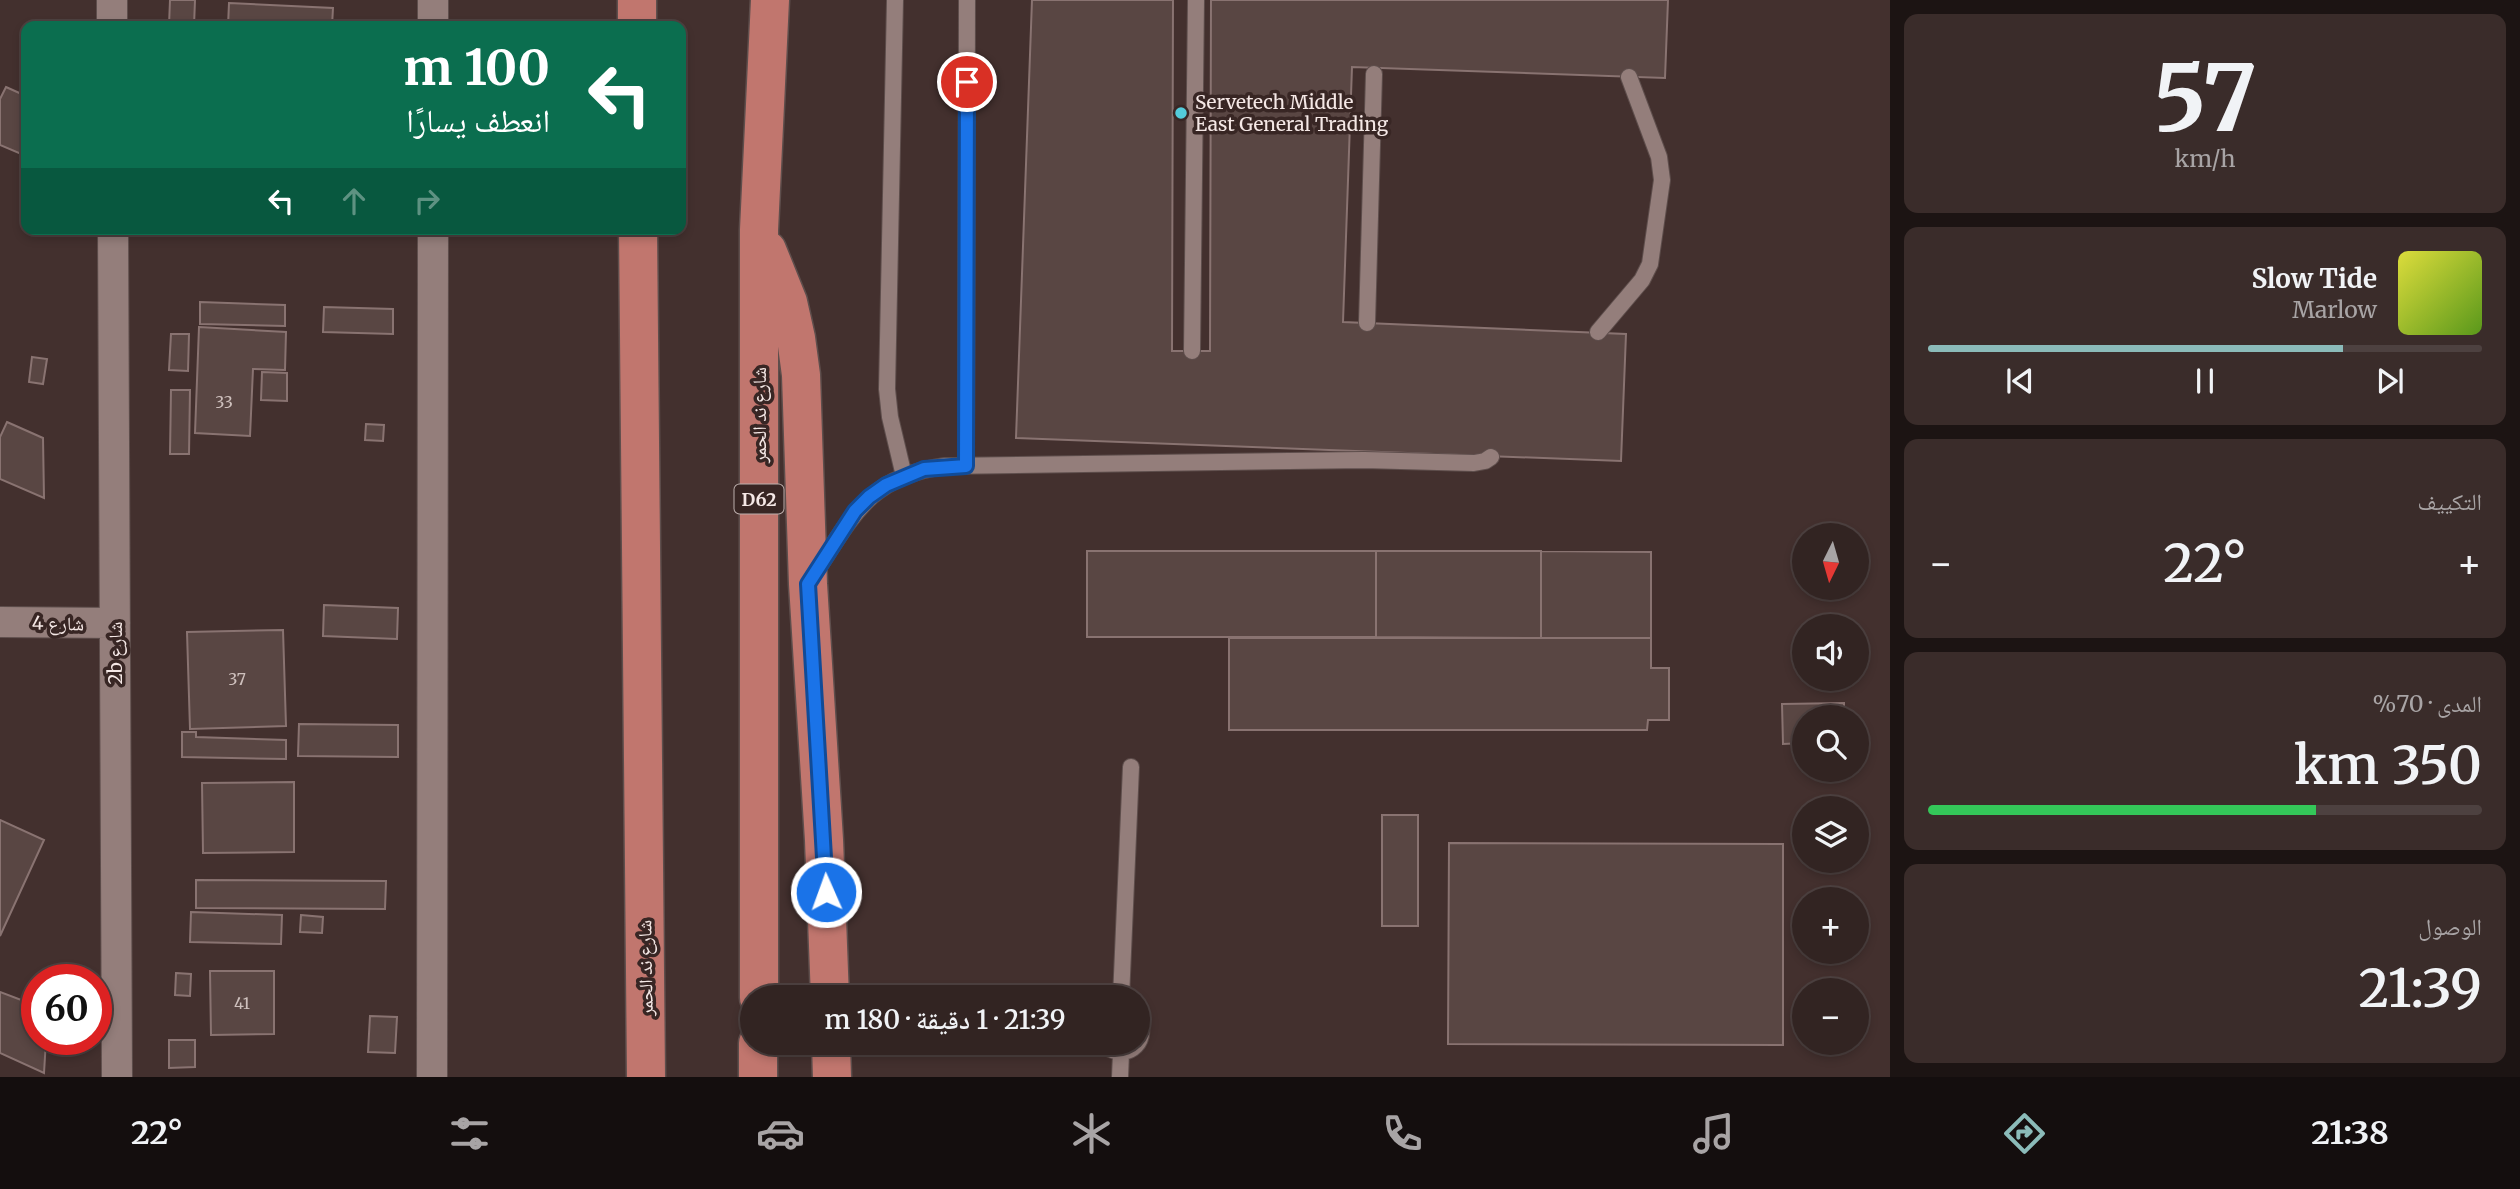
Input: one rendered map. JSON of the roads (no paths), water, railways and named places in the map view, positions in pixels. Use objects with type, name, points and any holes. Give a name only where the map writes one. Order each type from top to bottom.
[{"type":"main road","points":[[637,0],[637,21]]},
{"type":"main road","name":"شارع ند الحمر","points":[[758,985],[759,230],[770,0]]},
{"type":"main road","points":[[759,230],[788,302],[801,375],[808,584],[824,840],[830,985]]},
{"type":"main road","name":"شارع ند الحمر","points":[[638,235],[646,1077]]},
{"type":"main road","points":[[758,1055],[758,1077]]},
{"type":"main road","points":[[831,1055],[832,1077]]},
{"type":"street","points":[[112,0],[112,21]]},
{"type":"street","points":[[433,0],[433,21]]},
{"type":"street","name":"2b شارع","points":[[113,235],[117,1077]]},
{"type":"street","points":[[432,1077],[433,235]]},
{"type":"street","name":"شارع 4","points":[[0,622],[115,623]]},
{"type":"lane","points":[[895,0],[887,389],[890,416],[904,476]]},
{"type":"lane","points":[[966,466],[967,0]]},
{"type":"lane","points":[[1192,351],[1196,0]]},
{"type":"lane","points":[[1367,323],[1374,74]]},
{"type":"lane","points":[[1598,332],[1642,280],[1650,264],[1662,180],[1659,157],[1629,77]]},
{"type":"lane","points":[[1190,463],[1191,445]]},
{"type":"lane","points":[[808,584],[855,511],[886,485],[924,469],[1364,456],[1474,463],[1491,457]]},
{"type":"lane","points":[[1122,985],[1131,767]]},
{"type":"lane","points":[[1120,1077],[1121,1055]]},
{"type":"place","name":"Servetech Middle East General Trading","points":[[1181,113]]}]
